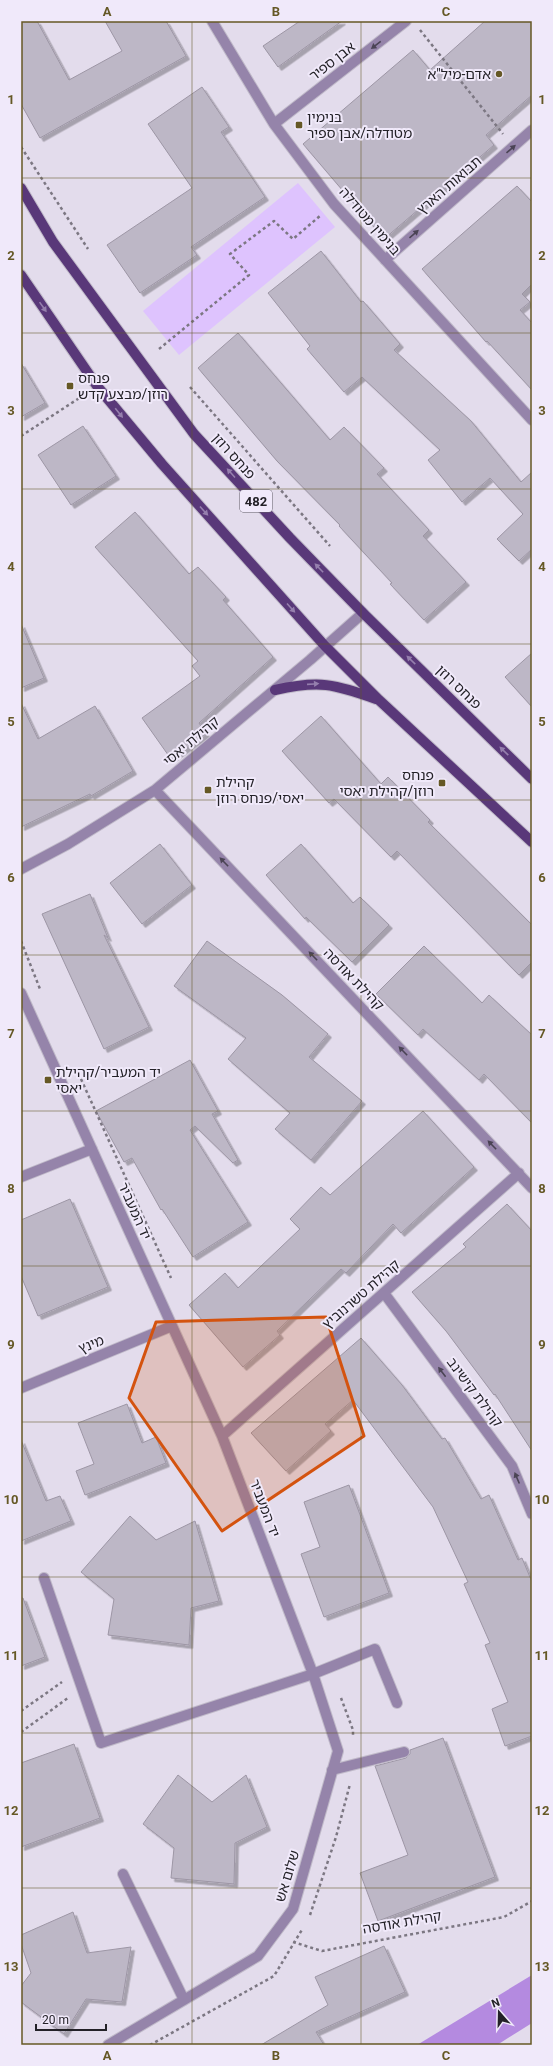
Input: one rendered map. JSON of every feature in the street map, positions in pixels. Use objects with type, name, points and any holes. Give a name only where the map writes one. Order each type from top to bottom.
[{"type":"main road","name":"פנחס רוזן","points":[[21,188],[53,242],[194,434],[290,538],[363,613],[532,778]]},
{"type":"main road","points":[[21,275],[97,386],[162,464],[325,646],[379,700],[532,842]]},
{"type":"main road","points":[[275,690],[319,683],[339,686],[379,700]]},
{"type":"street","name":"בנימין מטודלה","points":[[212,21],[274,124],[334,204],[532,420]]},
{"type":"street","name":"אבן ספיר","points":[[274,124],[406,21]]},
{"type":"street","name":"תבואות הארץ","points":[[385,260],[532,130]]},
{"type":"street","name":"קהילת יאסי","points":[[21,869],[68,844],[155,790],[275,690],[363,613]]},
{"type":"street","name":"קהילת אודסה","points":[[155,790],[532,1188]]},
{"type":"street","name":"יד המעביר","points":[[21,993],[222,1436],[313,1674]]},
{"type":"street","points":[[21,1177],[92,1149]]},
{"type":"street","name":"קהילת טשרנוביץ","points":[[222,1436],[519,1173]]},
{"type":"street","name":"קהילת קישינב","points":[[384,1293],[512,1466],[532,1514]]},
{"type":"street","name":"מינץ","points":[[21,1388],[172,1326]]},
{"type":"street","points":[[44,1578],[101,1743],[313,1674],[375,1649],[397,1704]]},
{"type":"street","name":"שלום אש","points":[[108,2045],[258,1956],[293,1909],[338,1751],[313,1674]]},
{"type":"street","points":[[332,1770],[404,1752]]},
{"type":"street","points":[[123,1874],[184,2000]]},
{"type":"path","points":[[417,27],[513,147]]},
{"type":"path","points":[[21,147],[88,249]]},
{"type":"path","points":[[159,349],[249,275],[230,254],[274,221],[293,239],[334,204]]},
{"type":"path","points":[[21,436],[97,386]]},
{"type":"path","points":[[190,387],[330,546]]},
{"type":"path","points":[[21,941],[41,993]]},
{"type":"path","points":[[80,1078],[174,1285]]},
{"type":"path","points":[[21,1710],[76,1672]]},
{"type":"path","points":[[21,1732],[82,1688]]},
{"type":"path","points":[[308,1918],[312,1911],[336,1837],[354,1765],[352,1730],[340,1695]]},
{"type":"path","name":"קהילת אודסה","points":[[275,1934],[294,1943],[322,1951],[504,1917],[532,1901]]},
{"type":"path","points":[[150,2045],[274,1976],[305,1924]]},
{"type":"highlighted area","points":[[326,1317],[364,1436],[222,1531],[129,1398],[156,1322]]},
{"type":"shaded area","points":[[298,183],[335,227],[179,355],[143,311]]},
{"type":"shaded area","points":[[532,1975],[532,2023],[497,2045],[417,2045]]},
{"type":"building","points":[[21,21],[37,21],[69,80],[122,51],[105,21],[166,21],[186,56],[40,138],[21,104]]},
{"type":"building","points":[[300,21],[342,21],[278,67],[263,46]]},
{"type":"building","points":[[485,21],[532,21],[532,95],[486,135],[494,145],[384,239],[303,144],[413,50],[430,70]]},
{"type":"building","points":[[202,87],[229,127],[221,132],[265,197],[191,247],[197,255],[140,293],[107,245],[192,188],[148,124]]},
{"type":"building","points":[[517,186],[532,202],[532,284],[522,294],[530,302],[520,310],[532,323],[532,390],[487,341],[486,342],[422,269]]},
{"type":"building","points":[[321,251],[361,302],[363,301],[400,344],[394,350],[471,421],[521,482],[532,472],[532,549],[519,561],[497,539],[523,514],[490,478],[462,502],[428,460],[440,450],[362,377],[344,392],[307,349],[310,346],[268,293]]},
{"type":"building","points":[[238,333],[330,440],[344,427],[384,468],[377,474],[429,530],[423,536],[466,582],[424,620],[390,584],[392,583],[339,526],[340,525],[277,461],[198,368]]},
{"type":"building","points":[[21,363],[45,403],[21,417]]},
{"type":"building","points":[[83,426],[116,476],[71,505],[38,455]]},
{"type":"building","points":[[135,512],[189,574],[198,567],[226,597],[223,600],[273,657],[199,723],[206,734],[171,759],[142,718],[200,676],[192,666],[198,661],[95,547]]},
{"type":"building","points":[[21,624],[44,678],[21,688]]},
{"type":"building","points":[[532,653],[532,707],[505,677]]},
{"type":"building","points":[[21,703],[38,739],[95,706],[133,771],[91,796],[90,794],[21,827]]},
{"type":"building","points":[[321,716],[381,784],[388,777],[430,820],[428,822],[532,925],[532,962],[519,975],[397,851],[391,857],[334,799],[329,803],[282,751]]},
{"type":"building","points":[[160,844],[192,885],[142,924],[110,883]]},
{"type":"building","points":[[301,844],[353,903],[360,897],[389,925],[352,962],[306,917],[305,919],[266,875]]},
{"type":"building","points":[[90,894],[108,938],[104,935],[149,1027],[104,1049],[42,914]]},
{"type":"building","points":[[207,941],[282,995],[328,1034],[309,1057],[362,1101],[311,1160],[275,1129],[290,1113],[228,1059],[246,1038],[174,986]]},
{"type":"building","points":[[424,946],[482,1003],[489,995],[532,1035],[532,1123],[484,1074],[479,1080],[423,1029],[418,1035],[376,994]]},
{"type":"building","points":[[190,1060],[218,1111],[212,1114],[238,1160],[233,1163],[195,1126],[190,1130],[248,1222],[193,1257],[162,1209],[161,1210],[132,1158],[124,1162],[96,1111]]},
{"type":"building","points":[[423,1111],[474,1167],[401,1233],[393,1224],[346,1273],[341,1269],[277,1331],[280,1335],[243,1367],[189,1305],[225,1273],[238,1288],[300,1229],[290,1219],[321,1187],[330,1195]]},
{"type":"building","points":[[70,1199],[108,1287],[38,1316],[21,1276],[21,1220]]},
{"type":"building","points":[[507,1204],[532,1231],[532,1451],[495,1394],[494,1395],[446,1331],[412,1292],[466,1247],[463,1244]]},
{"type":"building","points":[[361,1338],[402,1385],[442,1439],[445,1438],[481,1499],[489,1495],[518,1560],[522,1558],[532,1582],[532,1736],[505,1746],[492,1709],[508,1702],[485,1645],[490,1643],[464,1584],[468,1582],[433,1507],[353,1400],[325,1424],[331,1431],[286,1471],[251,1433]]},
{"type":"building","points":[[127,1404],[142,1443],[156,1437],[166,1463],[85,1495],[76,1471],[94,1464],[78,1423]]},
{"type":"building","points":[[21,1440],[46,1501],[60,1496],[71,1521],[21,1541]]},
{"type":"building","points":[[349,1485],[389,1593],[324,1617],[301,1554],[320,1547],[304,1502]]},
{"type":"building","points":[[130,1516],[156,1540],[195,1521],[219,1601],[191,1608],[189,1645],[108,1635],[114,1599],[81,1572]]},
{"type":"building","points":[[21,1598],[23,1598],[45,1657],[21,1666]]},
{"type":"building","points":[[443,1738],[495,1877],[378,1921],[360,1873],[408,1855],[375,1766],[406,1758],[410,1754],[410,1750]]},
{"type":"building","points":[[74,1744],[100,1818],[21,1847],[21,1763]]},
{"type":"building","points":[[178,1775],[212,1802],[246,1775],[267,1827],[235,1843],[234,1884],[171,1878],[174,1848],[143,1824]]},
{"type":"building","points":[[73,1912],[87,1953],[131,1947],[122,2002],[86,1999],[64,2034],[21,2002],[21,1986],[31,1973],[21,1944],[21,1935]]},
{"type":"building","points":[[384,1946],[405,1992],[316,2032],[324,2045],[261,2045],[328,2005],[315,1977]]},
{"type":"place","name":"אדם-מיל\"א","points":[[499,74]]},
{"type":"place","name":"בנימין מטודלה/אבן ספיר","points":[[299,125]]},
{"type":"place","name":"פנחס רוזן/מבצע קדש","points":[[70,386]]},
{"type":"place","name":"פנחס רוזן/קהילת יאסי","points":[[442,783]]},
{"type":"place","name":"קהילת יאסי/פנחס רוזן","points":[[208,790]]},
{"type":"place","name":"יד המעביר/קהילת יאסי","points":[[48,1080]]}]
